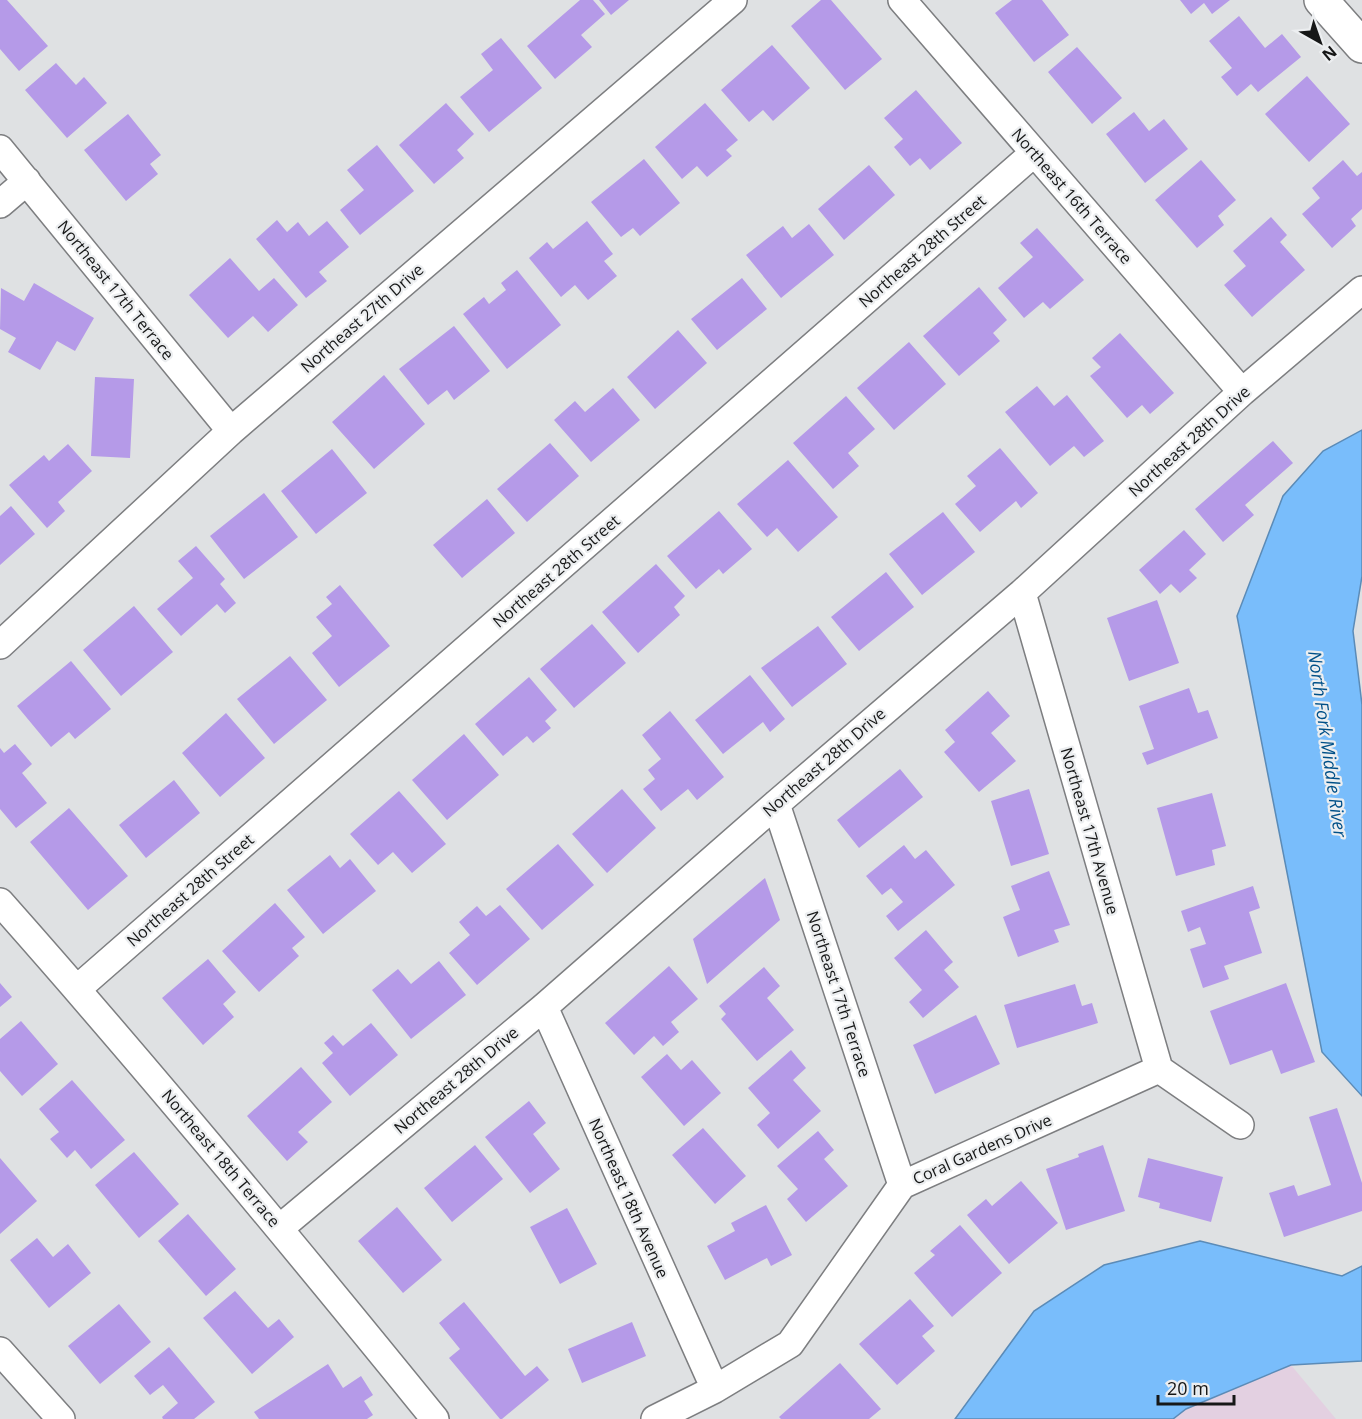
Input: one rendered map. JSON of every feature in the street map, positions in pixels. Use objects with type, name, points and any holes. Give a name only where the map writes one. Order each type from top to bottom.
[{"type":"street","name":"Northeast 27th Drive","points":[[0,645],[231,431],[733,0]]},
{"type":"street","name":"Northeast 16th Terrace","points":[[902,0],[1242,392]]},
{"type":"street","points":[[1322,0],[1362,46]]},
{"type":"street","name":"Northeast 17th Terrace","points":[[0,149],[231,431]]},
{"type":"street","name":"Northeast 28th Street","points":[[77,989],[1034,153]]},
{"type":"street","points":[[0,204],[27,181]]},
{"type":"street","name":"Northeast 28th Drive","points":[[280,1227],[544,1006],[1022,593],[1242,392],[1362,290]]},
{"type":"street","name":"Northeast 17th Avenue","points":[[1022,593],[1159,1069]]},
{"type":"street","name":"Northeast 17th Terrace","points":[[776,804],[902,1185]]},
{"type":"street","name":"Northeast 18th Terrace","points":[[0,902],[280,1227],[435,1419]]},
{"type":"street","name":"Northeast 18th Avenue","points":[[544,1006],[715,1389]]},
{"type":"street","points":[[1159,1069],[1240,1125]]},
{"type":"street","name":"Coral Gardens Drive","points":[[655,1419],[715,1389],[790,1344],[902,1185],[1159,1069]]},
{"type":"street","points":[[0,1351],[61,1419]]},
{"type":"shaded area","points":[[1291,1365],[1336,1419],[1173,1419],[1186,1409]]},
{"type":"water","name":"North Fork Middle River","points":[[1362,430],[1362,576],[1353,631],[1362,705],[1362,1096],[1322,1052],[1237,616],[1283,496],[1323,451]]},
{"type":"water","points":[[1200,1241],[1342,1276],[1362,1266],[1362,1361],[1291,1365],[1186,1409],[1173,1419],[955,1419],[1034,1311],[1104,1265]]},
{"type":"building","points":[[0,0],[7,0],[48,46],[19,71],[0,49]]},
{"type":"building","points":[[580,0],[593,0],[605,14],[581,35],[592,47],[555,79],[527,46]]},
{"type":"building","points":[[599,0],[629,0],[611,15]]},
{"type":"building","points":[[821,0],[831,0],[882,59],[845,90],[791,26]]},
{"type":"building","points":[[1012,0],[1042,0],[1069,35],[1034,62],[995,13]]},
{"type":"building","points":[[1180,0],[1230,0],[1212,14],[1204,3],[1191,14]]},
{"type":"building","points":[[1239,16],[1265,48],[1282,34],[1301,57],[1258,92],[1251,84],[1237,96],[1221,77],[1232,68],[1209,41]]},
{"type":"building","points":[[501,38],[542,88],[489,132],[460,97],[493,70],[481,54]]},
{"type":"building","points":[[772,45],[810,88],[773,121],[763,110],[749,122],[721,90]]},
{"type":"building","points":[[1077,47],[1122,98],[1092,124],[1048,72]]},
{"type":"building","points":[[56,63],[76,85],[84,77],[107,103],[67,138],[25,90]]},
{"type":"building","points":[[1307,76],[1350,124],[1309,162],[1265,114]]},
{"type":"building","points":[[916,90],[962,143],[930,170],[920,158],[910,166],[894,147],[903,139],[884,118]]},
{"type":"building","points":[[446,103],[474,134],[457,150],[464,158],[434,184],[399,145]]},
{"type":"building","points":[[705,103],[738,140],[726,150],[732,156],[707,177],[697,166],[682,179],[655,147]]},
{"type":"building","points":[[1134,112],[1149,131],[1164,119],[1188,149],[1145,183],[1106,134]]},
{"type":"building","points":[[128,114],[161,155],[150,164],[158,174],[126,201],[84,150]]},
{"type":"building","points":[[377,145],[414,191],[360,235],[340,210],[364,190],[347,170]]},
{"type":"building","points":[[644,159],[680,203],[640,236],[633,228],[621,237],[591,202]]},
{"type":"building","points":[[1201,160],[1236,200],[1218,216],[1224,225],[1197,248],[1155,200]]},
{"type":"building","points":[[1343,160],[1357,176],[1362,172],[1362,209],[1351,219],[1356,226],[1332,248],[1302,214],[1320,198],[1312,188]]},
{"type":"building","points":[[869,165],[895,195],[844,240],[818,209]]},
{"type":"building","points":[[1271,217],[1287,235],[1280,242],[1305,270],[1252,317],[1224,285],[1246,266],[1233,251]]},
{"type":"building","points":[[277,220],[287,232],[298,222],[309,236],[327,221],[349,247],[319,272],[327,281],[306,298],[256,239]]},
{"type":"building","points":[[587,221],[613,254],[604,261],[617,276],[588,300],[575,285],[561,297],[529,258],[547,242],[553,249]]},
{"type":"building","points":[[809,224],[834,255],[781,298],[746,255],[783,226],[792,238]]},
{"type":"building","points":[[1037,228],[1084,280],[1050,309],[1043,302],[1024,318],[998,288],[1033,257],[1020,243]]},
{"type":"building","points":[[230,258],[259,291],[274,278],[298,305],[268,332],[253,316],[228,338],[189,295]]},
{"type":"building","points":[[517,270],[561,325],[507,369],[463,314],[484,297],[489,304],[506,290],[501,283]]},
{"type":"building","points":[[742,278],[767,309],[717,350],[691,319]]},
{"type":"building","points":[[34,283],[94,318],[75,351],[57,341],[40,370],[8,352],[16,338],[0,329],[1,288],[24,301]]},
{"type":"building","points":[[979,287],[1007,320],[993,333],[1000,341],[959,376],[923,336]]},
{"type":"building","points":[[454,326],[490,371],[454,400],[447,390],[428,405],[399,369]]},
{"type":"building","points":[[678,330],[707,363],[655,409],[627,377]]},
{"type":"building","points":[[1120,333],[1174,393],[1150,414],[1142,405],[1127,418],[1090,376],[1101,367],[1092,358]]},
{"type":"building","points":[[909,342],[946,384],[894,430],[857,388]]},
{"type":"building","points":[[384,375],[425,424],[374,469],[332,422]]},
{"type":"building","points":[[95,377],[134,379],[130,458],[91,456]]},
{"type":"building","points":[[1037,386],[1054,406],[1067,395],[1104,441],[1084,457],[1074,446],[1050,466],[1005,412]]},
{"type":"building","points":[[613,388],[640,420],[591,462],[554,420],[575,401],[585,412]]},
{"type":"building","points":[[846,396],[875,429],[848,453],[859,466],[833,489],[793,443]]},
{"type":"building","points":[[1273,441],[1293,463],[1245,505],[1254,515],[1223,542],[1195,509]]},
{"type":"building","points":[[550,443],[579,476],[527,522],[497,489]]},
{"type":"building","points":[[68,444],[92,471],[58,502],[65,511],[47,528],[9,485],[44,455],[49,461]]},
{"type":"building","points":[[1000,448],[1038,493],[1021,508],[1016,501],[980,532],[955,504],[976,486],[967,476]]},
{"type":"building","points":[[332,449],[367,493],[316,534],[281,491]]},
{"type":"building","points":[[788,460],[838,517],[798,552],[777,528],[767,537],[737,504]]},
{"type":"building","points":[[264,493],[298,537],[244,579],[210,536]]},
{"type":"building","points":[[487,499],[515,533],[462,578],[433,545]]},
{"type":"building","points":[[11,506],[35,534],[0,565],[0,516]]},
{"type":"building","points":[[719,511],[752,549],[723,574],[719,569],[696,589],[667,556]]},
{"type":"building","points":[[943,512],[975,552],[922,595],[889,554]]},
{"type":"building","points":[[1184,530],[1206,554],[1189,570],[1197,578],[1180,593],[1171,584],[1160,594],[1139,570]]},
{"type":"building","points":[[196,546],[225,579],[220,584],[236,603],[225,613],[217,604],[181,636],[157,609],[193,578],[178,561]]},
{"type":"building","points":[[656,564],[685,596],[674,607],[680,615],[638,653],[602,612]]},
{"type":"building","points":[[886,572],[914,607],[859,651],[831,617]]},
{"type":"building","points":[[340,585],[390,646],[339,687],[312,653],[332,636],[316,617],[332,604],[326,597]]},
{"type":"building","points":[[1157,600],[1179,663],[1129,681],[1107,618]]},
{"type":"building","points":[[134,606],[173,652],[121,696],[83,650]]},
{"type":"building","points":[[592,624],[626,663],[574,708],[540,669]]},
{"type":"building","points":[[818,626],[847,664],[792,707],[761,668]]},
{"type":"building","points":[[290,656],[327,700],[274,744],[237,699]]},
{"type":"building","points":[[71,661],[111,709],[75,739],[69,732],[51,747],[17,706]]},
{"type":"building","points":[[750,675],[785,719],[770,732],[763,722],[723,754],[695,720]]},
{"type":"building","points":[[529,677],[557,710],[545,721],[551,728],[533,743],[527,736],[503,756],[475,724]]},
{"type":"building","points":[[1189,688],[1198,713],[1208,710],[1218,738],[1147,765],[1142,753],[1154,749],[1139,706]]},
{"type":"building","points":[[988,691],[1010,716],[991,733],[1016,761],[979,792],[944,752],[955,742],[945,730]]},
{"type":"building","points":[[670,711],[724,777],[697,800],[688,789],[661,811],[643,789],[655,779],[648,770],[661,759],[642,735]]},
{"type":"building","points":[[226,713],[265,758],[220,797],[182,753]]},
{"type":"building","points":[[464,734],[499,775],[447,820],[412,780]]},
{"type":"building","points":[[15,744],[32,764],[22,773],[47,803],[16,828],[0,809],[0,748],[4,753]]},
{"type":"building","points":[[900,769],[923,797],[859,848],[837,820]]},
{"type":"building","points":[[174,780],[200,813],[146,858],[119,825]]},
{"type":"building","points":[[622,789],[656,828],[607,873],[572,834]]},
{"type":"building","points":[[1029,789],[1049,854],[1011,866],[991,801]]},
{"type":"building","points":[[399,791],[446,844],[412,873],[393,852],[378,865],[350,834]]},
{"type":"building","points":[[1212,793],[1226,846],[1212,850],[1215,865],[1176,876],[1157,808]]},
{"type":"building","points":[[69,808],[128,876],[88,910],[30,842]]},
{"type":"building","points":[[558,844],[594,885],[542,930],[506,889]]},
{"type":"building","points":[[904,845],[915,859],[926,850],[955,885],[898,931],[886,916],[903,902],[891,888],[882,895],[866,876]]},
{"type":"building","points":[[330,855],[340,868],[350,859],[376,891],[323,934],[287,890]]},
{"type":"building","points":[[1049,871],[1070,925],[1054,930],[1059,942],[1018,957],[1003,917],[1020,910],[1011,886]]},
{"type":"building","points":[[765,878],[780,920],[707,984],[693,939]]},
{"type":"building","points":[[1253,886],[1260,908],[1249,912],[1262,953],[1224,966],[1229,979],[1203,988],[1190,949],[1206,944],[1200,927],[1188,932],[1181,911]]},
{"type":"building","points":[[275,903],[305,937],[292,948],[299,956],[259,992],[222,951]]},
{"type":"building","points":[[500,905],[530,939],[477,985],[449,953],[470,935],[459,922],[477,906],[486,916]]},
{"type":"building","points":[[926,930],[953,962],[944,970],[959,987],[923,1018],[909,1002],[922,990],[894,958]]},
{"type":"building","points":[[208,959],[236,992],[223,1004],[234,1017],[203,1045],[162,998]]},
{"type":"building","points":[[439,961],[466,995],[411,1039],[372,990],[398,969],[411,984]]},
{"type":"building","points":[[669,966],[698,999],[671,1022],[679,1032],[663,1046],[654,1036],[634,1055],[605,1023]]},
{"type":"building","points":[[764,967],[780,986],[767,998],[794,1030],[757,1061],[721,1019],[726,1014],[719,1006]]},
{"type":"building","points":[[0,983],[12,997],[0,1007]]},
{"type":"building","points":[[1286,983],[1315,1062],[1281,1074],[1272,1050],[1230,1065],[1210,1011]]},
{"type":"building","points":[[1075,984],[1082,1006],[1092,1003],[1098,1023],[1017,1048],[1004,1005]]},
{"type":"building","points":[[976,1015],[1000,1064],[935,1094],[913,1045]]},
{"type":"building","points":[[21,1021],[58,1064],[22,1096],[0,1071],[0,1039]]},
{"type":"building","points":[[371,1023],[398,1055],[350,1096],[322,1063],[333,1053],[324,1043],[333,1035],[343,1046]]},
{"type":"building","points":[[791,1050],[806,1068],[793,1080],[821,1111],[778,1149],[757,1125],[770,1113],[748,1088]]},
{"type":"building","points":[[667,1054],[681,1070],[692,1060],[721,1093],[684,1126],[641,1077]]},
{"type":"building","points":[[301,1067],[332,1102],[298,1132],[308,1142],[287,1161],[247,1116]]},
{"type":"building","points":[[72,1080],[125,1140],[91,1169],[75,1150],[67,1158],[50,1139],[59,1132],[39,1109]]},
{"type":"building","points":[[529,1101],[546,1123],[533,1134],[560,1169],[530,1193],[485,1137]]},
{"type":"building","points":[[1337,1108],[1362,1183],[1362,1211],[1284,1237],[1269,1193],[1294,1185],[1298,1196],[1331,1185],[1309,1117]]},
{"type":"building","points":[[703,1128],[746,1176],[715,1204],[672,1155]]},
{"type":"building","points":[[818,1131],[834,1150],[824,1159],[848,1186],[806,1222],[787,1199],[798,1189],[777,1166]]},
{"type":"building","points":[[475,1145],[503,1179],[452,1222],[424,1188]]},
{"type":"building","points":[[1103,1145],[1125,1211],[1066,1230],[1046,1169]]},
{"type":"building","points":[[134,1152],[179,1204],[139,1238],[95,1185]]},
{"type":"building","points":[[0,1158],[37,1201],[0,1234]]},
{"type":"building","points":[[1148,1158],[1223,1177],[1211,1222],[1159,1208],[1160,1203],[1138,1197]]},
{"type":"building","points":[[1021,1181],[1058,1223],[1009,1264],[967,1215],[986,1199],[992,1206]]},
{"type":"building","points":[[766,1205],[792,1255],[771,1266],[767,1258],[725,1280],[707,1246],[735,1231],[731,1223]]},
{"type":"building","points":[[397,1207],[442,1260],[403,1293],[358,1241]]},
{"type":"building","points":[[567,1208],[597,1264],[560,1284],[530,1227]]},
{"type":"building","points":[[188,1214],[236,1269],[206,1296],[158,1241]]},
{"type":"building","points":[[960,1225],[1002,1273],[952,1317],[914,1273],[935,1255],[930,1251]]},
{"type":"building","points":[[37,1238],[53,1257],[68,1244],[91,1273],[49,1308],[10,1260]]},
{"type":"building","points":[[235,1291],[268,1328],[279,1319],[294,1337],[252,1374],[203,1318]]},
{"type":"building","points":[[910,1299],[934,1326],[922,1336],[935,1351],[897,1385],[859,1344]]},
{"type":"building","points":[[464,1302],[525,1376],[537,1366],[549,1380],[502,1419],[449,1358],[460,1349],[439,1323]]},
{"type":"building","points":[[119,1304],[151,1342],[100,1384],[68,1346]]},
{"type":"building","points":[[632,1322],[646,1356],[582,1383],[568,1349]]},
{"type":"building","points":[[169,1347],[215,1402],[194,1419],[163,1419],[162,1417],[178,1403],[163,1385],[150,1395],[134,1376]]},
{"type":"building","points":[[840,1363],[881,1409],[869,1419],[781,1419],[779,1417]]},
{"type":"building","points":[[328,1364],[343,1388],[361,1376],[373,1395],[364,1401],[373,1415],[367,1419],[259,1419],[254,1412]]}]
